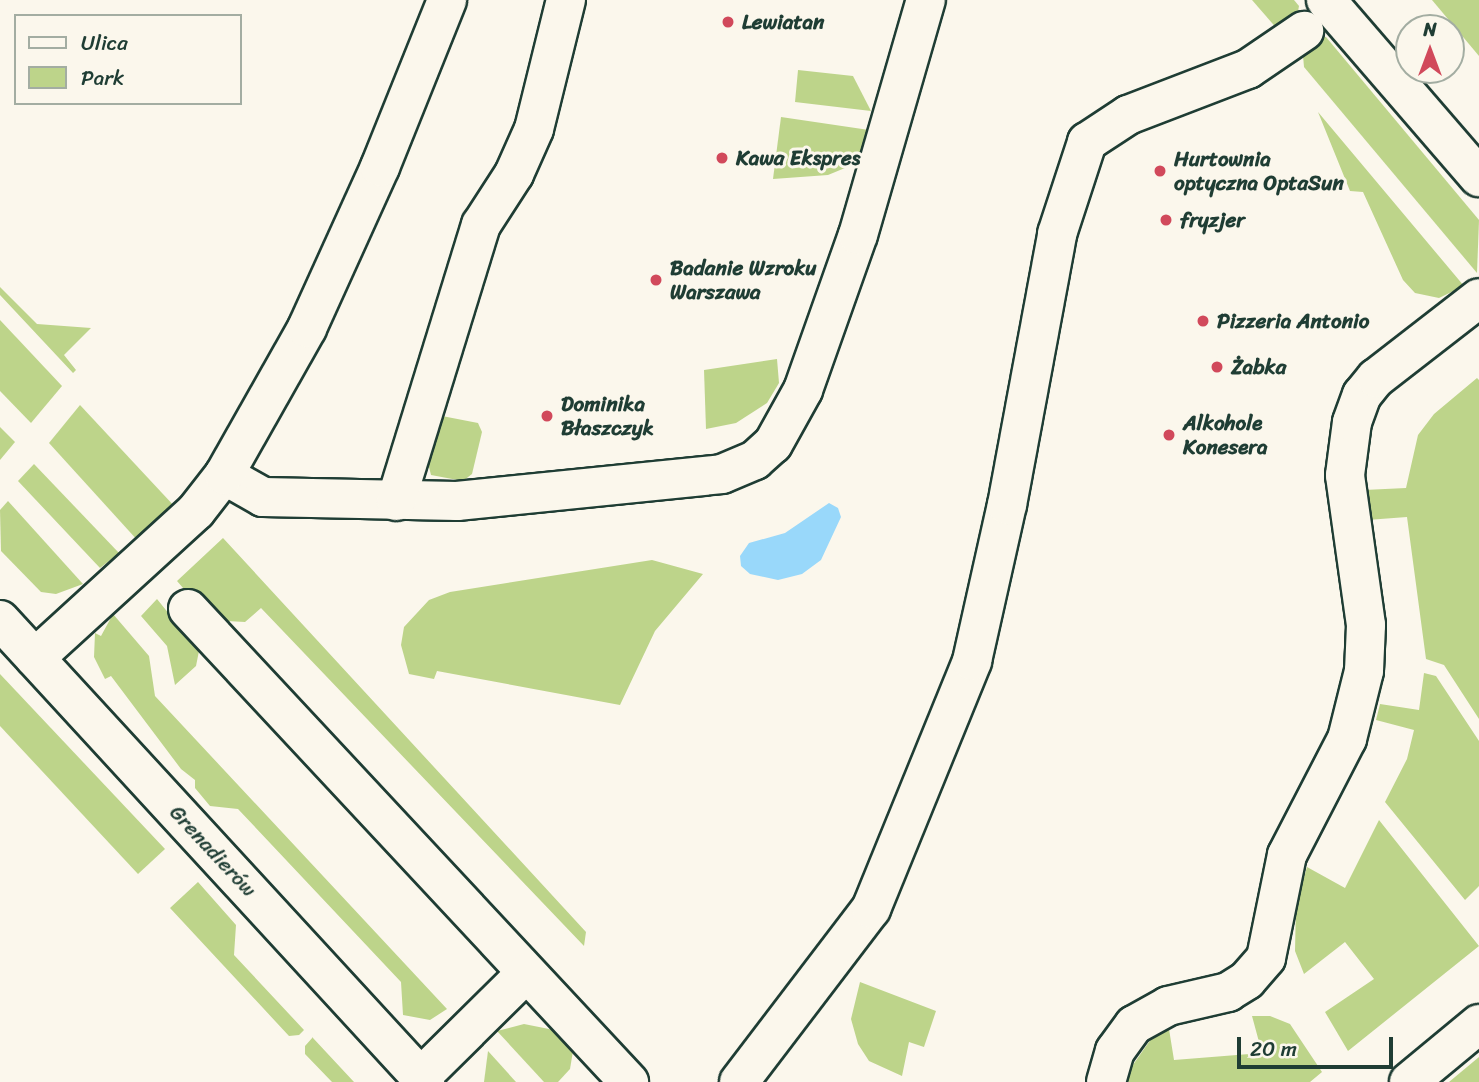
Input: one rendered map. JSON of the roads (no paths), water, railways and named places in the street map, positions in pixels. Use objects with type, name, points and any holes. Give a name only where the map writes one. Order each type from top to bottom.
[{"type":"street","points":[[35,658],[196,511],[224,475],[307,328],[371,189],[447,0]]},
{"type":"street","points":[[396,501],[481,225],[514,174],[534,129],[566,0]]},
{"type":"street","points":[[224,475],[263,497],[396,501],[528,496],[722,474],[737,470],[774,444],[803,390],[858,235],[926,0]]},
{"type":"street","points":[[1326,0],[1479,177]]},
{"type":"street","points":[[739,1082],[872,909],[972,661],[1007,505],[1059,223],[1087,142],[1128,116],[1248,69],[1304,31]]},
{"type":"street","points":[[1106,1082],[1115,1051],[1134,1025],[1168,1006],[1228,992],[1247,980],[1266,958],[1287,855],[1347,739],[1364,671],[1366,625],[1345,475],[1352,422],[1362,395],[1376,378],[1479,298]]},
{"type":"street","points":[[188,609],[629,1082]]},
{"type":"street","name":"Grenadierów","points":[[0,620],[423,1080]]},
{"type":"street","points":[[423,1080],[526,973]]},
{"type":"street","points":[[1409,1082],[1479,1024]]},
{"type":"water","points":[[829,503],[838,508],[841,517],[821,560],[802,574],[778,580],[750,574],[741,566],[740,556],[749,543],[785,533]]},
{"type":"place","name":"Lewiatan","points":[[728,22]]},
{"type":"place","name":"Kawa Ekspres","points":[[722,158]]},
{"type":"place","name":"Hurtownia optyczna OptaSun","points":[[1160,171]]},
{"type":"place","name":"fryzjer","points":[[1166,220]]},
{"type":"place","name":"Badanie Wzroku Warszawa","points":[[656,280]]},
{"type":"place","name":"Pizzeria Antonio","points":[[1203,321]]},
{"type":"place","name":"Żabka","points":[[1217,367]]},
{"type":"place","name":"Dominika Błaszczyk","points":[[547,416]]},
{"type":"place","name":"Alkohole Konesera","points":[[1169,435]]}]
